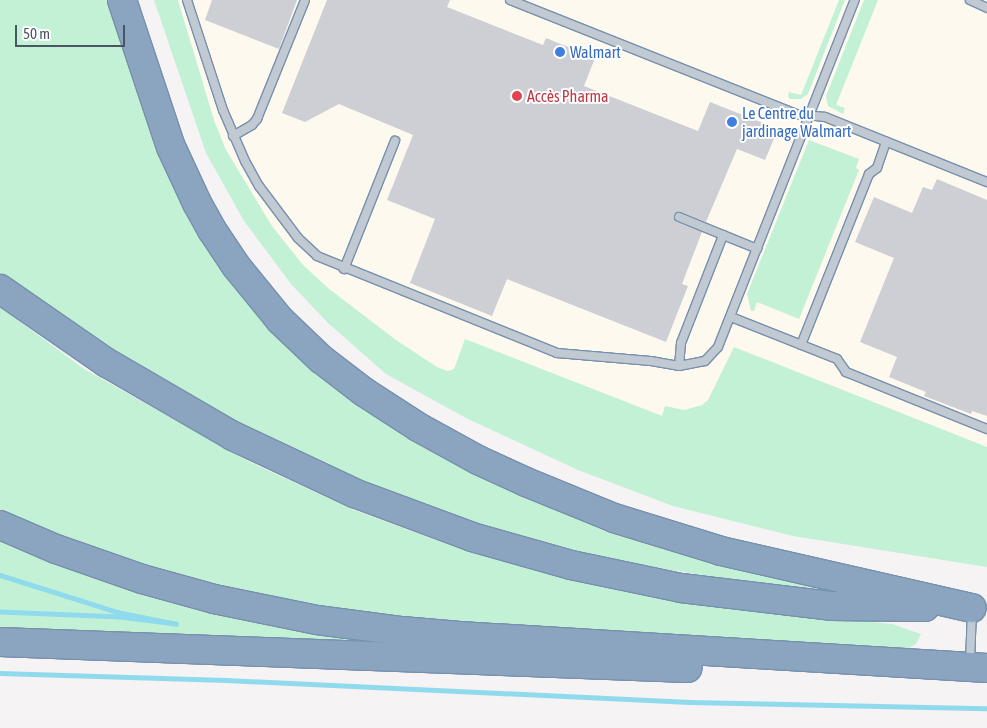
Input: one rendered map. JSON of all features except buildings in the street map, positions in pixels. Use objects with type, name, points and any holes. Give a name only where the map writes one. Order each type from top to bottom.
[{"type":"highway","points":[[122,0],[170,147],[196,203],[212,230],[236,266],[280,320],[321,359],[364,392],[418,427],[478,460],[614,518],[721,551],[980,608]]},
{"type":"highway","points":[[0,289],[114,368],[233,436],[354,493],[472,537],[579,567],[723,594],[840,606],[980,608]]},
{"type":"highway","points":[[0,525],[56,549],[142,579],[214,598],[317,620],[460,636],[978,671]]},
{"type":"highway","points":[[0,642],[574,665],[978,671]]},
{"type":"lane","points":[[187,0],[233,136],[259,186],[298,238],[317,256],[557,353],[651,361],[679,366],[696,364],[712,356],[718,347],[855,0]]},
{"type":"lane","points":[[233,136],[247,129],[257,119],[305,0]]},
{"type":"lane","points":[[510,0],[797,114],[825,118],[987,182]]},
{"type":"lane","points":[[970,0],[987,8]]},
{"type":"lane","points":[[344,268],[395,141]]},
{"type":"lane","points":[[801,345],[869,174],[877,168],[886,142]]},
{"type":"lane","points":[[679,217],[757,249]]},
{"type":"lane","points":[[679,366],[681,343],[723,235]]},
{"type":"lane","points":[[730,317],[837,359],[846,372],[987,429]]},
{"type":"lane","points":[[978,671],[980,608]]},
{"type":"shaded area","points":[[163,0],[987,0],[987,447],[765,359],[733,443],[466,340],[445,393],[405,370],[256,222]]},
{"type":"green space","points":[[0,0],[111,0],[186,208],[403,431],[837,585],[837,592],[748,583],[608,559],[507,533],[394,495],[320,465],[259,436],[114,353],[8,279],[0,272]]},
{"type":"green space","points":[[154,0],[178,0],[214,120],[226,150],[272,226],[303,265],[328,288],[396,340],[437,367],[448,371],[454,369],[465,339],[662,416],[665,406],[684,410],[702,405],[708,400],[734,347],[987,447],[987,567],[793,536],[673,506],[578,470],[466,418],[386,374],[328,323],[291,284],[244,221],[206,153]]},
{"type":"green space","points":[[839,0],[845,0],[808,94],[801,99],[790,99],[788,96],[789,92],[801,95]]},
{"type":"green space","points":[[864,0],[878,0],[836,105],[845,108],[843,114],[828,106],[826,96]]},
{"type":"green space","points":[[809,140],[859,159],[856,168],[859,170],[799,319],[757,302],[754,311],[751,311],[747,294]]},
{"type":"green space","points":[[0,307],[84,369],[252,463],[354,510],[439,541],[606,588],[700,605],[892,624],[921,634],[916,644],[909,648],[887,648],[424,621],[311,608],[185,579],[54,535],[0,511]]},
{"type":"green space","points":[[0,541],[105,582],[208,612],[307,632],[425,647],[0,632]]},
{"type":"waterway","points":[[0,575],[117,612],[176,624],[120,617],[0,612]]},
{"type":"waterway","points":[[0,673],[226,680],[689,702],[987,708]]},
{"type":"place","name":"Walmart","points":[[560,52]]},
{"type":"place","name":"Accès Pharma","points":[[517,96]]},
{"type":"place","name":"Le Centre du jardinage Walmart","points":[[732,122]]}]
